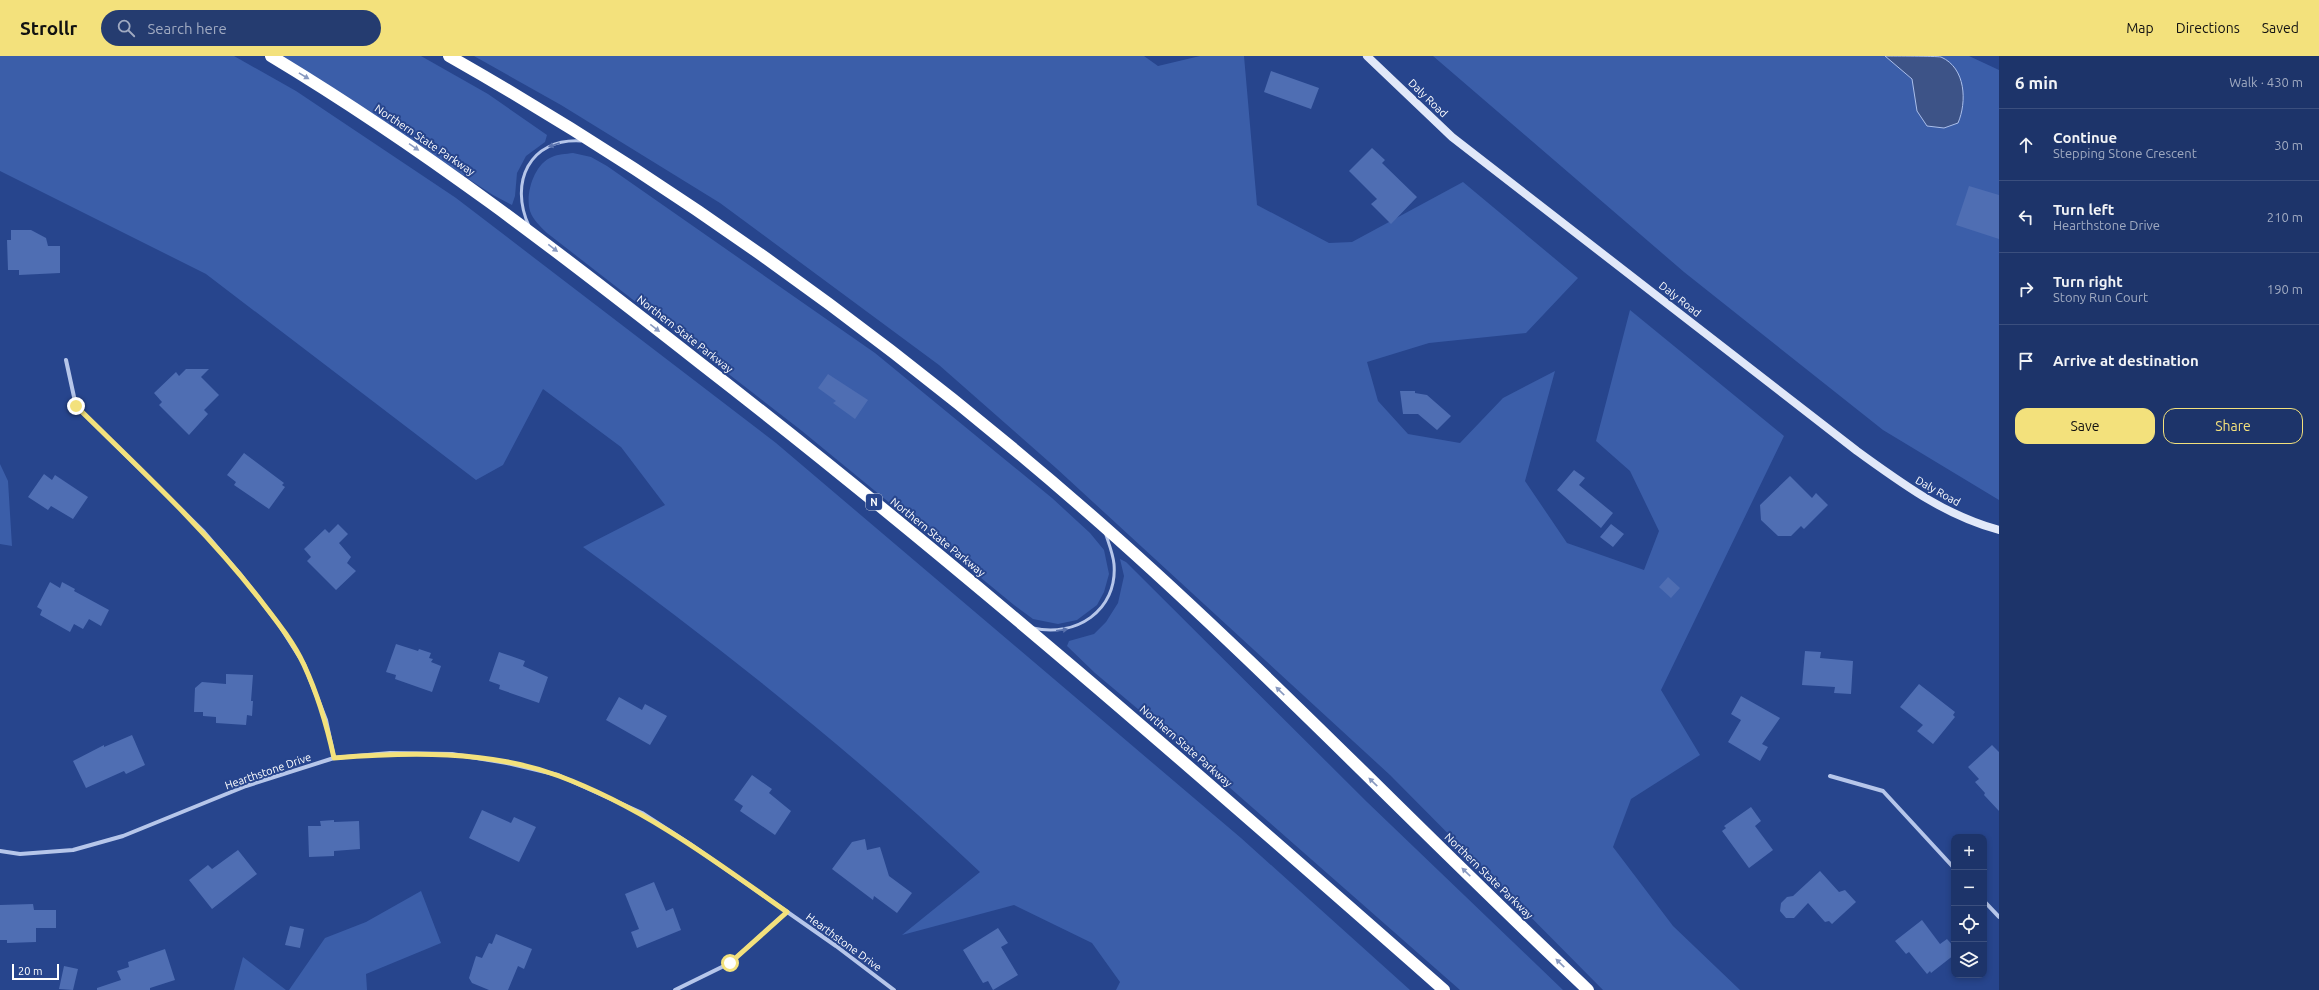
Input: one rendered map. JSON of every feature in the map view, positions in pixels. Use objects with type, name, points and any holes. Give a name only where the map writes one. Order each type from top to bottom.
[{"type":"highway","name":"Northern State Parkway","points":[[271,56],[417,149],[533,232],[795,437],[1024,625],[1159,739],[1444,990]]},
{"type":"highway","name":"Northern State Parkway","points":[[449,56],[592,142],[731,235],[828,304],[963,408],[1103,526],[1223,636],[1588,990]]},
{"type":"main road","name":"Daly Road","points":[[1367,56],[1452,137],[1857,451],[1923,498],[1975,524],[1999,530]]},
{"type":"street","points":[[66,360],[76,406],[204,532],[240,574],[278,623],[304,664],[326,720],[334,758]]},
{"type":"street","name":"Hearthstone Drive","points":[[0,851],[20,854],[73,850],[116,838],[246,786],[334,758],[390,753],[452,754],[507,763],[558,775],[642,813],[690,844],[787,912],[894,990]]},
{"type":"street","points":[[1830,776],[1884,791],[1951,865]]},
{"type":"street","points":[[1987,904],[1999,917]]},
{"type":"street","points":[[675,990],[730,963],[787,912]]},
{"type":"lane","points":[[533,232],[526,216],[522,198],[522,179],[525,169],[539,153],[555,144],[575,140],[592,142]]},
{"type":"lane","points":[[1024,625],[1041,630],[1066,630],[1087,622],[1096,614],[1107,596],[1114,574],[1112,553],[1103,526]]},
{"type":"shaded area","points":[[0,56],[234,56],[296,91],[456,198],[776,443],[1241,838],[1410,990],[1116,990],[1120,982],[1092,943],[1014,905],[902,935],[980,872],[885,786],[787,703],[635,585],[583,547],[665,505],[621,447],[543,389],[503,465],[476,480],[206,274],[0,171]]},
{"type":"shaded area","points":[[281,56],[421,56],[488,94],[547,135],[545,142],[526,156],[517,173],[515,196],[512,205],[493,195]]},
{"type":"shaded area","points":[[474,56],[1144,56],[1158,66],[1200,56],[1244,56],[1257,205],[1329,243],[1352,242],[1463,182],[1578,278],[1526,333],[1429,343],[1367,362],[1378,401],[1408,434],[1460,443],[1503,398],[1555,371],[1525,481],[1567,543],[1644,570],[1659,531],[1630,471],[1596,441],[1630,310],[1784,436],[1661,690],[1700,755],[1631,799],[1613,847],[1673,926],[1740,990],[1603,990],[1390,775],[1056,468],[939,365],[720,203],[561,105]]},
{"type":"shaded area","points":[[1433,56],[1969,56],[1999,70],[1999,500],[1883,430],[1684,272]]},
{"type":"shaded area","points":[[1885,56],[1941,57],[1949,62],[1960,77],[1962,86],[1963,105],[1958,123],[1944,128],[1927,126],[1917,111],[1912,79]]},
{"type":"shaded area","points":[[573,153],[591,157],[607,166],[875,353],[1052,498],[1090,533],[1104,550],[1109,574],[1104,592],[1097,605],[1077,620],[1058,624],[1033,619],[802,431],[547,233],[535,220],[530,211],[529,196],[532,180],[540,166],[552,157]]},
{"type":"shaded area","points":[[0,464],[8,481],[12,546],[0,544]]},
{"type":"shaded area","points":[[1120,559],[1126,562],[1367,802],[1563,990],[1460,990],[1188,751],[1095,673],[1067,646],[1069,641],[1094,634],[1106,622],[1118,603],[1124,576]]},
{"type":"shaded area","points":[[421,891],[441,943],[366,974],[367,990],[289,990],[325,938],[366,922]]},
{"type":"shaded area","points":[[243,957],[286,990],[234,990]]},
{"type":"building","points":[[1271,71],[1319,88],[1311,109],[1264,92]]},
{"type":"building","points":[[1372,148],[1385,160],[1382,163],[1417,197],[1391,224],[1371,204],[1377,199],[1349,171]]},
{"type":"building","points":[[1969,186],[1999,195],[1999,239],[1956,225]]},
{"type":"building","points":[[11,230],[31,230],[46,238],[48,246],[60,246],[60,273],[19,275],[19,270],[8,270],[7,240],[11,240]]},
{"type":"building","points":[[186,369],[209,369],[201,377],[219,395],[204,410],[208,414],[189,435],[159,405],[162,402],[154,393],[176,372],[179,376]]},
{"type":"building","points":[[828,374],[868,400],[855,419],[833,403],[836,401],[818,388]]},
{"type":"building","points":[[1400,391],[1415,391],[1415,393],[1427,395],[1451,416],[1437,430],[1418,414],[1403,414]]},
{"type":"building","points":[[244,453],[284,483],[282,485],[285,487],[269,509],[234,485],[236,482],[227,475]]},
{"type":"building","points":[[1574,470],[1585,478],[1579,485],[1613,513],[1601,528],[1557,490]]},
{"type":"building","points":[[44,474],[52,480],[55,475],[88,497],[73,519],[51,506],[48,510],[28,497]]},
{"type":"building","points":[[1790,476],[1812,498],[1816,493],[1828,505],[1804,529],[1801,526],[1791,536],[1778,536],[1761,520],[1760,505]]},
{"type":"building","points":[[338,524],[348,534],[339,543],[351,557],[347,563],[356,571],[336,590],[307,561],[311,557],[304,549],[325,529],[329,533]]},
{"type":"building","points":[[1611,524],[1624,534],[1613,547],[1600,537]]},
{"type":"building","points":[[1668,577],[1680,588],[1671,598],[1659,587]]},
{"type":"building","points":[[50,582],[60,588],[62,582],[75,589],[74,591],[109,610],[101,626],[89,619],[83,629],[74,624],[70,632],[40,615],[42,610],[37,607]]},
{"type":"building","points":[[396,644],[418,651],[419,649],[431,653],[429,658],[433,659],[431,662],[441,666],[432,692],[395,679],[396,675],[386,672]]},
{"type":"building","points":[[1805,651],[1821,652],[1820,658],[1853,661],[1851,694],[1834,693],[1835,687],[1802,685]]},
{"type":"building","points":[[499,652],[525,661],[523,666],[548,677],[539,703],[499,689],[500,685],[489,681]]},
{"type":"building","points":[[226,674],[253,675],[251,701],[253,701],[252,716],[247,715],[246,725],[216,723],[216,717],[203,716],[203,712],[194,712],[195,688],[202,682],[226,684]]},
{"type":"building","points":[[1919,684],[1955,712],[1953,715],[1955,717],[1933,744],[1917,731],[1923,725],[1900,707]]},
{"type":"building","points":[[1741,696],[1780,718],[1762,744],[1768,747],[1760,761],[1728,742],[1741,720],[1731,714]]},
{"type":"building","points":[[619,697],[642,710],[645,704],[667,716],[650,745],[606,720]]},
{"type":"building","points":[[132,735],[145,765],[126,774],[124,771],[86,788],[73,761],[104,745],[104,747]]},
{"type":"building","points":[[1992,745],[1999,752],[1999,811],[1984,795],[1985,793],[1975,782],[1979,779],[1968,767]]},
{"type":"building","points":[[752,775],[772,789],[769,793],[791,811],[775,835],[740,811],[743,806],[734,800]]},
{"type":"building","points":[[1751,807],[1761,821],[1755,826],[1773,850],[1749,868],[1722,831],[1726,828],[1724,826]]},
{"type":"building","points":[[482,810],[511,823],[514,817],[536,827],[519,862],[469,838]]},
{"type":"building","points":[[334,820],[334,822],[359,821],[360,849],[334,851],[334,856],[309,857],[308,826],[321,826],[320,821]]},
{"type":"building","points":[[865,839],[867,850],[880,847],[889,876],[912,893],[897,913],[874,896],[873,900],[832,869],[852,842]]},
{"type":"building","points":[[238,850],[257,874],[212,909],[189,880],[208,865],[212,869]]},
{"type":"building","points":[[1820,871],[1839,892],[1845,890],[1856,902],[1832,924],[1829,921],[1825,922],[1808,903],[1794,918],[1786,918],[1780,911],[1781,903],[1787,897],[1793,896]]},
{"type":"building","points":[[654,882],[666,911],[673,908],[681,930],[637,948],[631,932],[639,929],[625,894]]},
{"type":"building","points":[[33,904],[34,910],[56,910],[56,928],[36,928],[36,942],[7,943],[7,940],[0,940],[0,905]]},
{"type":"building","points":[[1922,920],[1940,944],[1947,939],[1951,944],[1951,957],[1931,973],[1930,971],[1927,974],[1909,952],[1906,954],[1895,941]]},
{"type":"building","points":[[290,926],[304,929],[300,948],[285,945]]},
{"type":"building","points":[[998,928],[1008,943],[1001,947],[1018,975],[993,990],[988,981],[983,983],[963,950]]},
{"type":"building","points":[[496,934],[532,949],[524,969],[518,966],[508,990],[489,990],[472,983],[469,978],[476,956],[482,958],[489,943],[492,944]]},
{"type":"building","points":[[165,949],[175,980],[150,988],[150,990],[97,990],[97,988],[121,980],[117,971],[129,967],[128,962]]},
{"type":"building","points":[[64,966],[78,969],[73,990],[59,989]]},
{"type":"route","points":[[76,406],[204,532],[240,574],[278,623],[304,664],[326,720],[334,758],[390,753],[452,754],[507,763],[558,775],[642,813],[690,844],[787,912],[730,963]]}]
